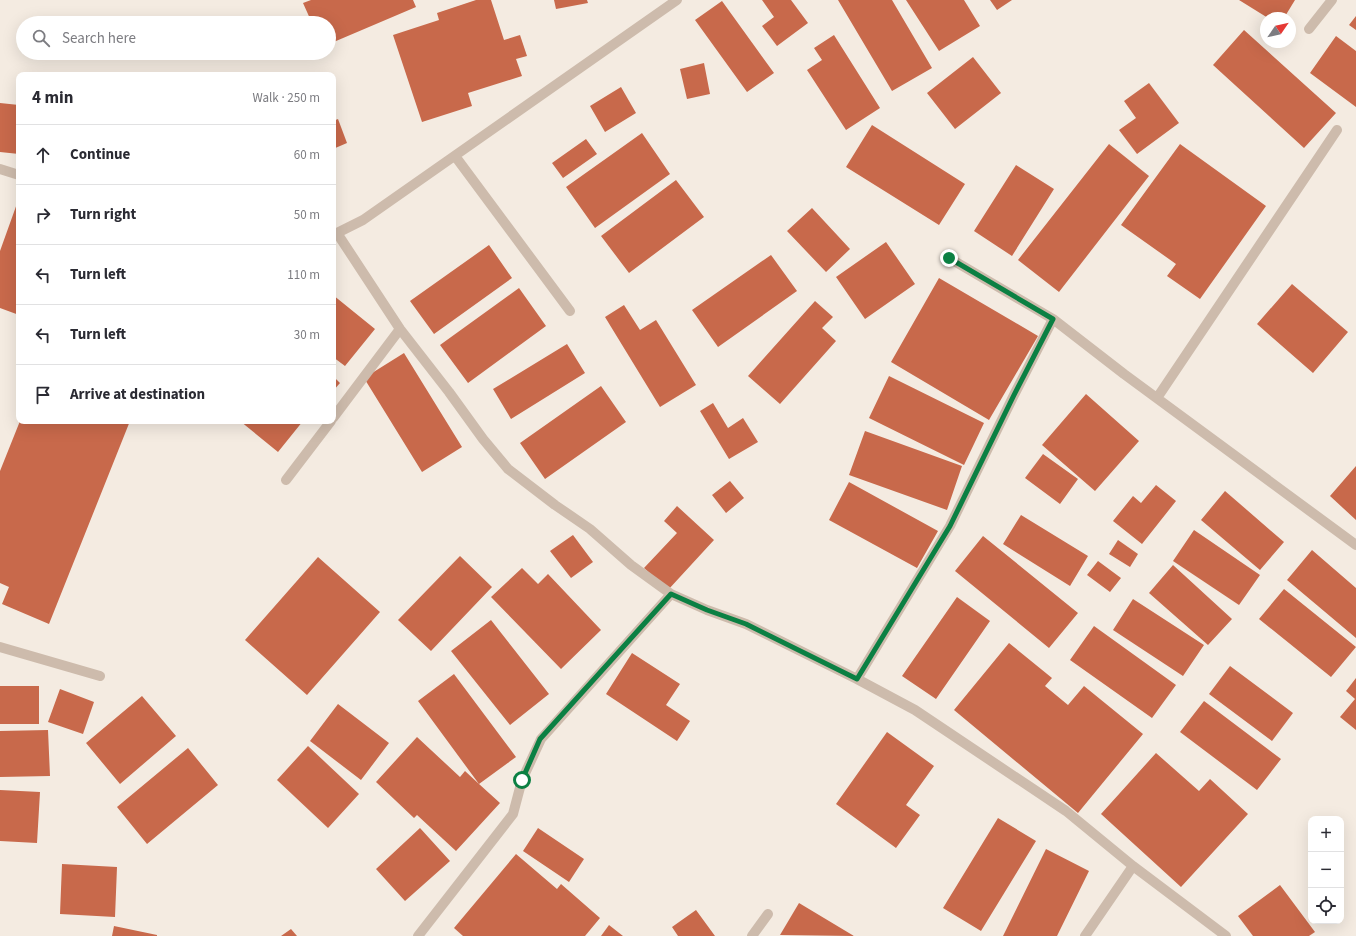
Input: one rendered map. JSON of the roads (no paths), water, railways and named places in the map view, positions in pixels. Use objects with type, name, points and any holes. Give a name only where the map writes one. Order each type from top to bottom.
[{"type":"street","points":[[336,234],[363,220],[677,0]]},
{"type":"street","points":[[1309,29],[1332,0]]},
{"type":"street","points":[[1156,398],[1337,130]]},
{"type":"street","points":[[455,156],[570,311]]},
{"type":"street","points":[[0,169],[16,174]]},
{"type":"street","points":[[336,235],[400,329],[483,439],[508,469],[555,505],[590,529],[632,565],[671,594],[707,610],[746,624],[857,679],[915,710],[1066,811],[1133,866],[1226,936]]},
{"type":"street","points":[[949,258],[1053,319],[1156,398],[1356,545]]},
{"type":"street","points":[[857,679],[950,526],[1053,319]]},
{"type":"street","points":[[336,414],[400,329]]},
{"type":"street","points":[[286,480],[329,424]]},
{"type":"street","points":[[418,936],[513,814],[522,780],[540,739],[671,594]]},
{"type":"street","points":[[0,647],[100,676]]},
{"type":"street","points":[[1085,936],[1133,866]]},
{"type":"street","points":[[752,936],[768,914]]}]
